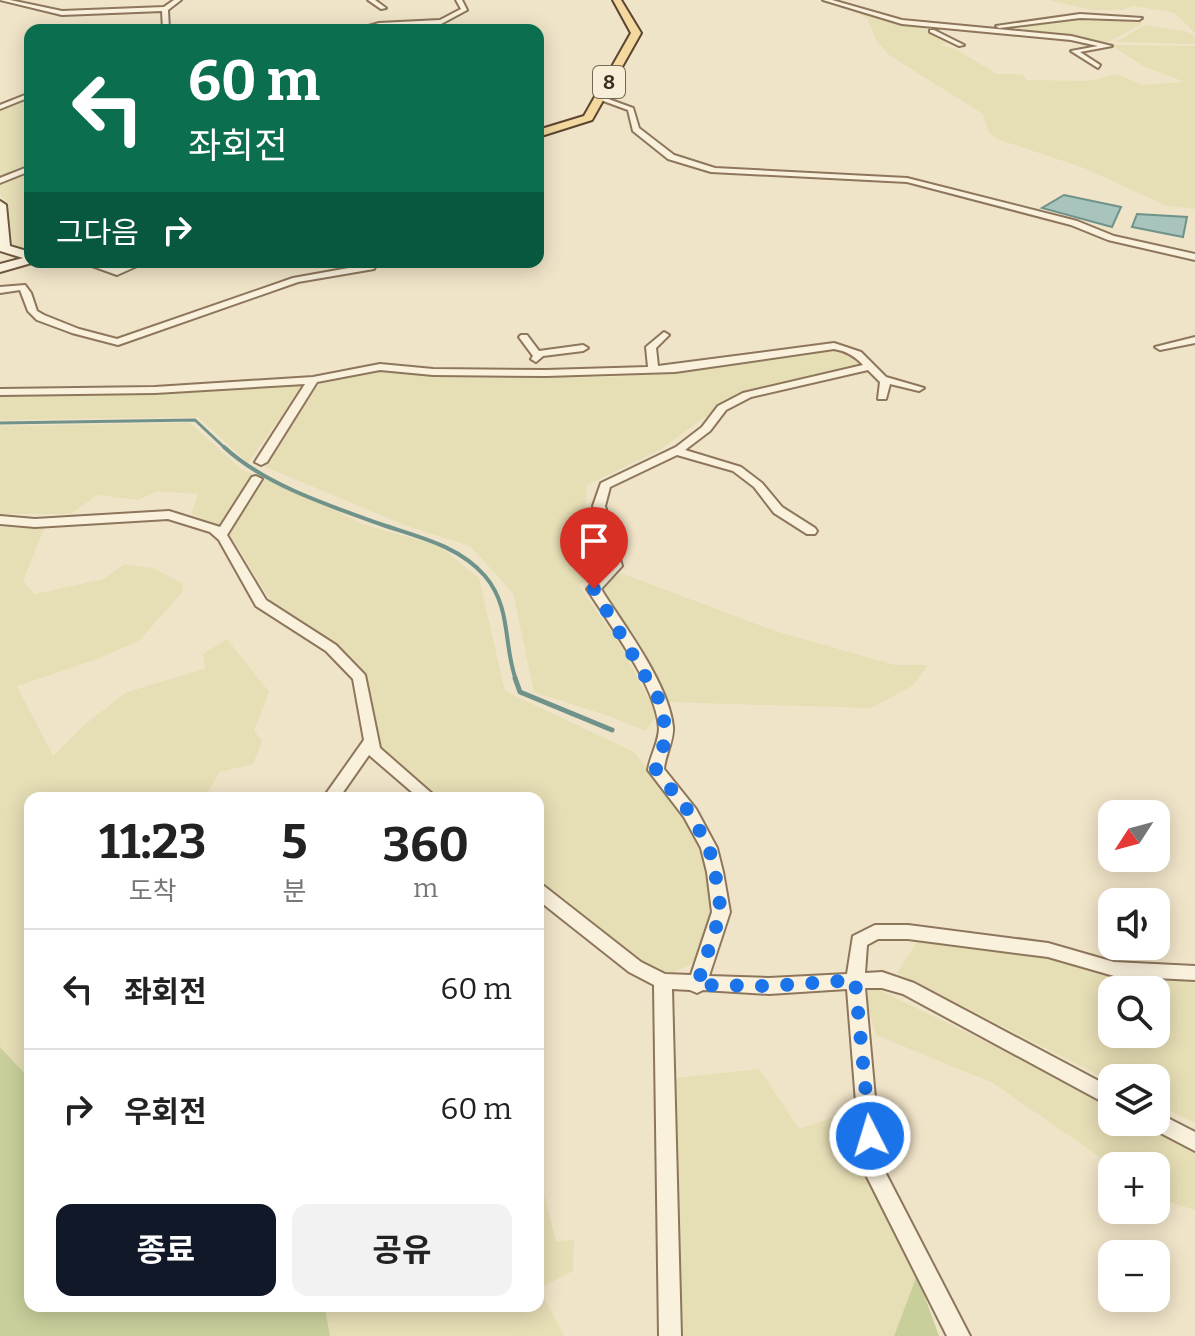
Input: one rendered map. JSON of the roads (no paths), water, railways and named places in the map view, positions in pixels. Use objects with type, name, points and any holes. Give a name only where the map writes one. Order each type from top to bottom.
[{"type":"main road","name":"8","points":[[544,132],[588,118],[636,33],[617,0]]},
{"type":"street","points":[[2,0],[62,13],[165,9],[178,0]]},
{"type":"street","points":[[371,0],[383,8]]},
{"type":"street","points":[[396,24],[447,21],[464,10],[459,0]]},
{"type":"street","points":[[826,0],[877,16],[913,23],[1108,43],[1074,51],[1098,66]]},
{"type":"street","points":[[165,9],[166,24]]},
{"type":"street","points":[[994,33],[1000,25],[1080,16],[1139,18]]},
{"type":"street","points":[[913,23],[961,45]]},
{"type":"street","points":[[0,107],[24,97]]},
{"type":"street","points":[[600,98],[631,109],[636,129],[671,157],[714,170],[907,180],[1074,223],[1111,238],[1195,257]]},
{"type":"street","points":[[0,181],[24,171]]},
{"type":"street","points":[[0,205],[2,253],[24,257]]},
{"type":"street","points":[[0,268],[24,260]]},
{"type":"street","points":[[104,268],[117,272],[127,268]]},
{"type":"street","points":[[0,290],[22,287],[35,314],[44,320],[89,332],[106,342],[118,342],[296,280],[365,268]]},
{"type":"street","points":[[653,370],[651,347],[664,335]]},
{"type":"street","points":[[524,337],[537,354]]},
{"type":"street","points":[[1160,347],[1195,340]]},
{"type":"street","points":[[0,392],[155,390],[313,380],[380,367],[526,373],[653,370],[834,346],[852,348],[863,357],[867,367],[883,379],[919,388]]},
{"type":"street","points":[[537,354],[583,348]]},
{"type":"street","points":[[526,373],[537,354]]},
{"type":"street","points":[[697,985],[721,912],[709,848],[690,813],[656,770],[656,758],[664,745],[664,708],[594,589],[616,566],[599,506],[605,485],[676,451],[706,429],[722,408],[747,395],[867,367]]},
{"type":"street","points":[[882,397],[883,379]]},
{"type":"street","points":[[261,462],[313,380]]},
{"type":"street","points":[[676,451],[737,469],[758,485],[778,510],[811,531]]},
{"type":"street","points":[[221,535],[256,479]]},
{"type":"street","points":[[0,520],[35,523],[169,515],[214,529],[221,535],[261,603],[331,648],[360,678],[373,750],[422,792]]},
{"type":"street","points":[[335,792],[371,741]]},
{"type":"street","points":[[544,896],[635,967],[663,981],[769,986],[882,980],[908,988],[1098,1090]]},
{"type":"street","points":[[959,1336],[871,1165],[855,980],[859,941],[875,932],[897,932],[1048,950],[1114,969],[1195,973]]},
{"type":"street","points":[[663,981],[670,1336]]},
{"type":"street","points":[[1170,1129],[1195,1142]]},
{"type":"water","points":[[1064,195],[1121,207],[1112,227],[1042,208]]},
{"type":"water","points":[[1137,214],[1187,217],[1183,237],[1132,227]]},
{"type":"waterway","points":[[0,423],[195,420],[226,449]]},
{"type":"waterway","points":[[224,447],[259,473],[299,493],[438,544],[475,566],[494,588],[499,601],[516,680]]},
{"type":"waterway","points":[[515,678],[520,692],[612,730]]}]
